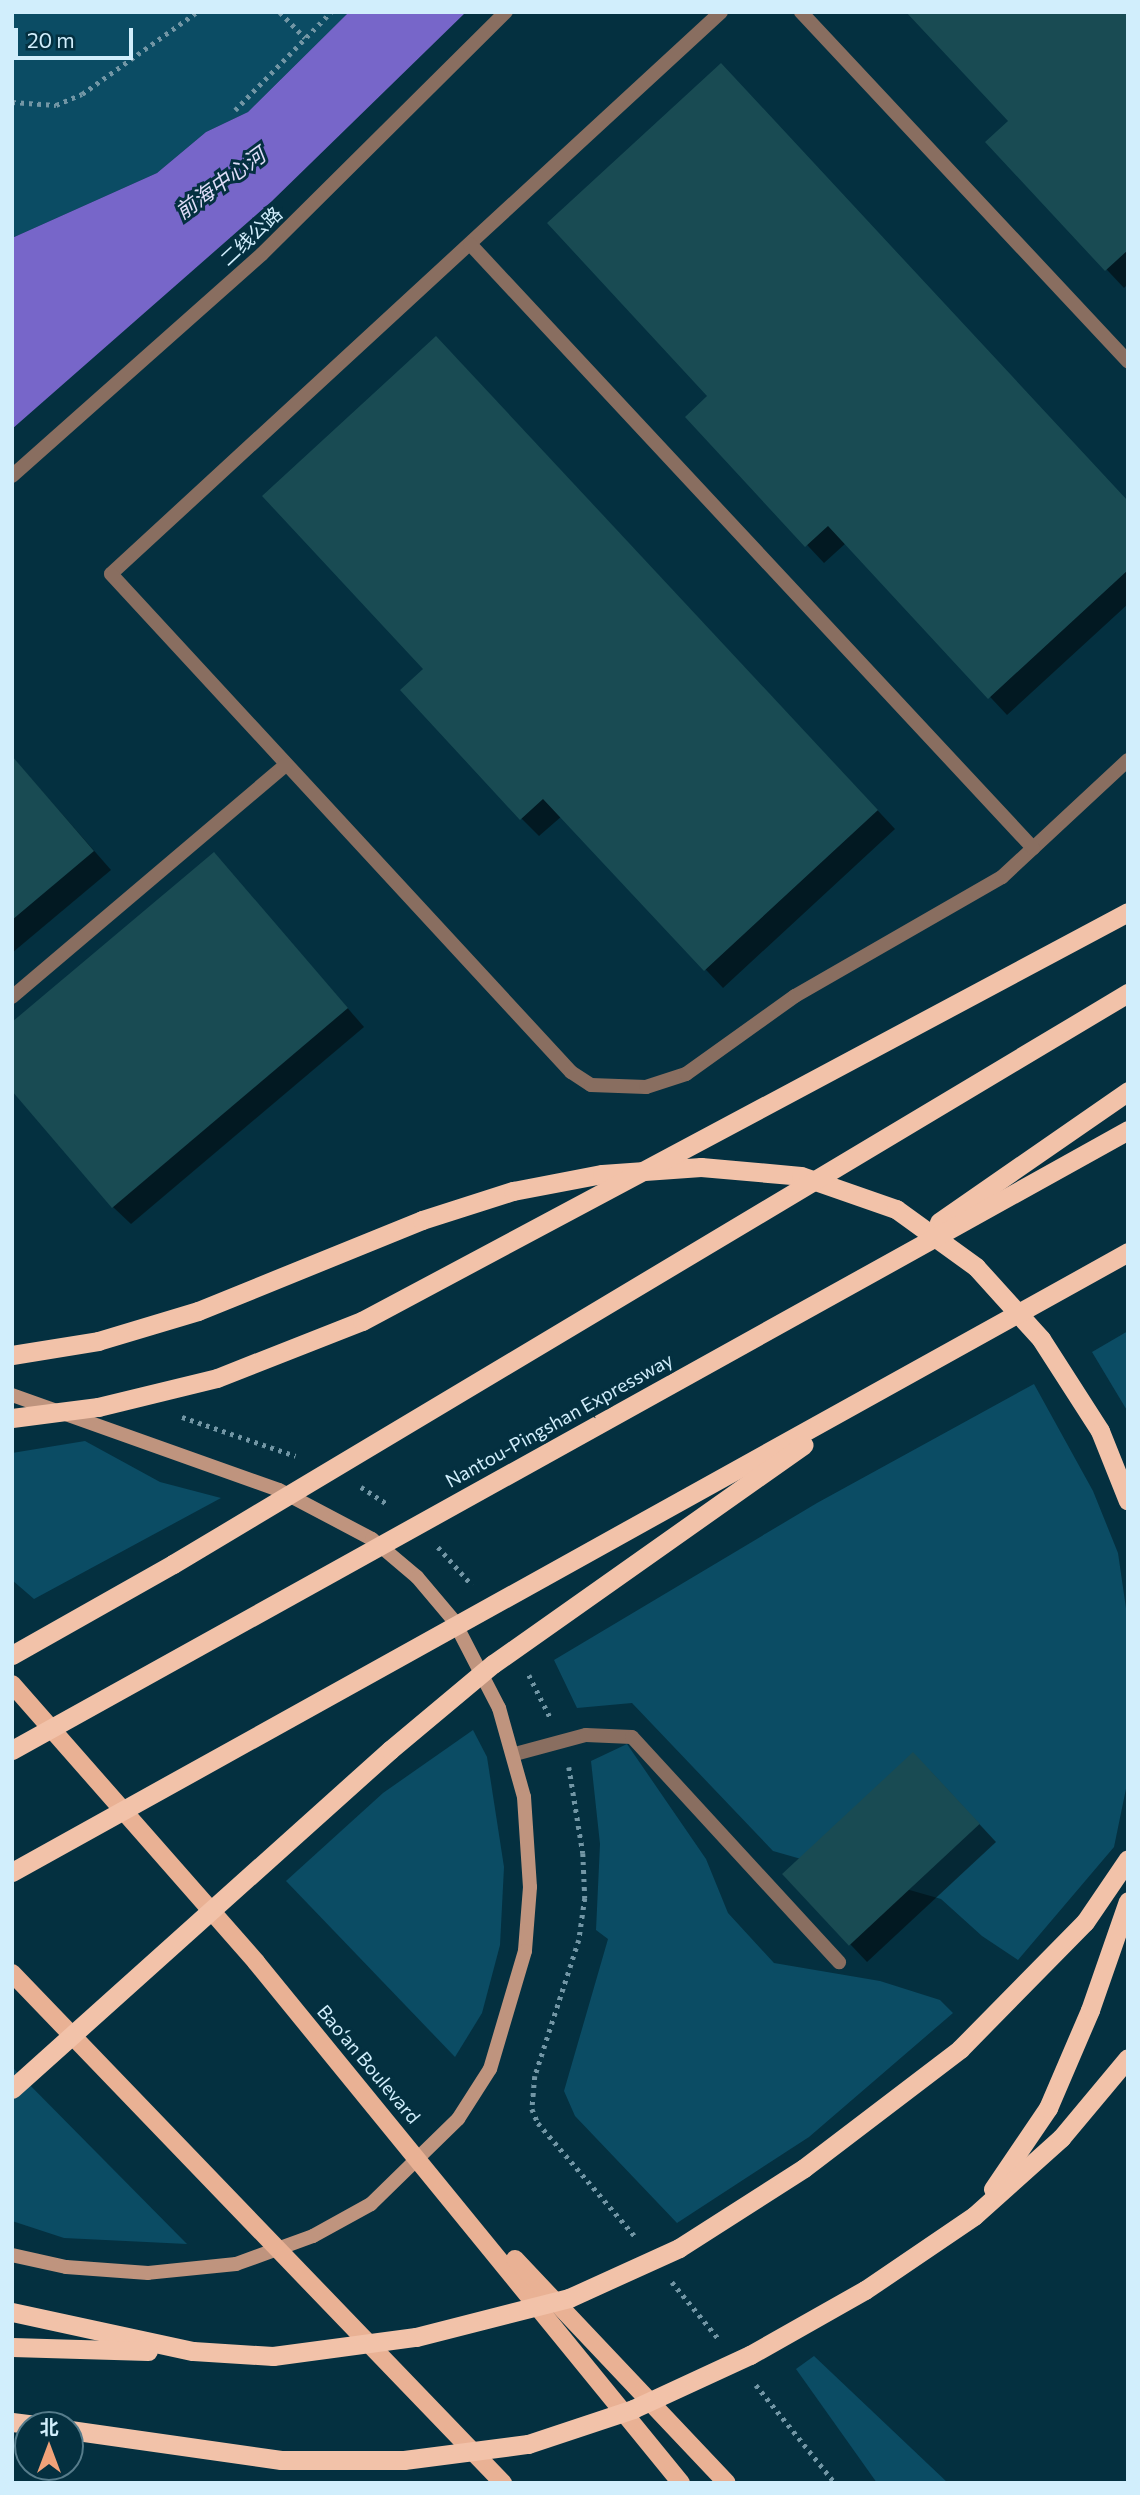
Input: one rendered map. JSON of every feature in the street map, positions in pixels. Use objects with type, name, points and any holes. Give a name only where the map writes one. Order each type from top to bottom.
[{"type":"highway","points":[[12,1418],[98,1407],[217,1378],[362,1321],[1128,912]]},
{"type":"highway","points":[[12,1655],[173,1564],[1128,993]]},
{"type":"highway","points":[[850,1284],[1128,1091]]},
{"type":"highway","name":"Nantou-Pingshan Expressway","points":[[12,1750],[1128,1130]]},
{"type":"highway","points":[[12,1355],[98,1341],[198,1311],[422,1220],[513,1191],[602,1174],[701,1167],[801,1176],[896,1209],[976,1267],[1041,1339],[1100,1431],[1128,1501]]},
{"type":"highway","points":[[12,1872],[1128,1252]]},
{"type":"highway","points":[[12,2089],[390,1750],[493,1664],[900,1378]]},
{"type":"highway","points":[[12,2347],[192,2351],[273,2356],[416,2337],[569,2298],[680,2248],[803,2168],[960,2049],[1085,1922],[1128,1859]]},
{"type":"highway","points":[[974,2216],[1048,2108],[1090,2010],[1128,1901]]},
{"type":"highway","points":[[84,2432],[281,2460],[404,2460],[527,2444],[633,2409],[750,2355],[865,2290],[974,2216],[1061,2138],[1128,2058]]},
{"type":"highway","points":[[12,2312],[192,2351]]},
{"type":"main road","points":[[12,1395],[279,1490],[372,1539],[417,1577],[454,1621],[480,1665],[515,1754],[524,1797],[530,1887],[525,1951],[509,2016],[490,2069],[465,2109],[413,2167],[371,2204],[313,2236],[236,2264],[148,2273],[66,2267],[12,2255]]},
{"type":"main road","name":"Bao‘an Boulevard","points":[[12,1684],[112,1793],[430,2171],[681,2483]]},
{"type":"main road","points":[[12,1973],[503,2483]]},
{"type":"main road","points":[[430,2171],[727,2483]]},
{"type":"lane","name":"二线公路","points":[[12,476],[262,254],[506,12]]},
{"type":"lane","points":[[720,12],[111,574],[571,1072],[591,1085],[646,1087],[686,1074],[795,996],[1002,877],[1128,760]]},
{"type":"lane","points":[[801,12],[1128,362]]},
{"type":"lane","points":[[470,244],[1033,848]]},
{"type":"lane","points":[[12,997],[286,765]]},
{"type":"lane","points":[[515,1754],[586,1735],[632,1737],[839,1962]]},
{"type":"path","points":[[12,102],[56,105],[82,94],[197,12]]},
{"type":"path","points":[[280,12],[305,38]]},
{"type":"path","points":[[234,110],[331,12]]},
{"type":"path","points":[[579,1940],[535,2076],[532,2109],[538,2123],[638,2240]]},
{"type":"path","points":[[664,2272],[725,2347]]},
{"type":"path","points":[[751,2379],[835,2483]]},
{"type":"shaded area","points":[[12,12],[349,12],[248,112],[206,132],[157,173],[12,238]]},
{"type":"shaded area","points":[[1128,1331],[1128,1412],[1092,1352]]},
{"type":"shaded area","points":[[1034,1384],[1093,1491],[1118,1553],[1128,1622],[1128,1779],[1114,1847],[1018,1960],[982,1936],[941,1899],[773,1851],[632,1703],[577,1708],[554,1660],[817,1503]]},
{"type":"shaded area","points":[[85,1441],[160,1482],[221,1498],[34,1599],[12,1580],[12,1453]]},
{"type":"shaded area","points":[[473,1730],[487,1757],[504,1867],[500,1945],[482,2013],[455,2057],[286,1881],[383,1793]]},
{"type":"shaded area","points":[[627,1744],[706,1859],[728,1913],[774,1963],[880,1981],[940,2000],[953,2013],[809,2137],[677,2223],[575,2116],[564,2091],[608,1939],[596,1930],[600,1844],[591,1761]]},
{"type":"shaded area","points":[[12,2067],[187,2244],[64,2238],[12,2221]]},
{"type":"shaded area","points":[[814,2356],[948,2483],[877,2483],[796,2369]]},
{"type":"water","name":"前海中心河","points":[[349,12],[466,12],[272,201],[12,429],[12,238],[157,173],[206,132],[248,112]]},
{"type":"building","points":[[906,12],[1128,12],[1128,250],[1105,271],[985,142],[1008,121]]},
{"type":"building","points":[[721,63],[1128,501],[1128,570],[988,699],[828,526],[805,547],[685,417],[707,396],[547,223]]},
{"type":"building","points":[[436,336],[878,810],[704,971],[543,799],[520,820],[400,690],[423,669],[262,496]]},
{"type":"building","points":[[12,756],[94,851],[12,920]]},
{"type":"building","points":[[214,852],[348,1008],[112,1208],[12,1091],[12,1022]]},
{"type":"building","points":[[913,1752],[980,1824],[849,1946],[782,1874]]}]
